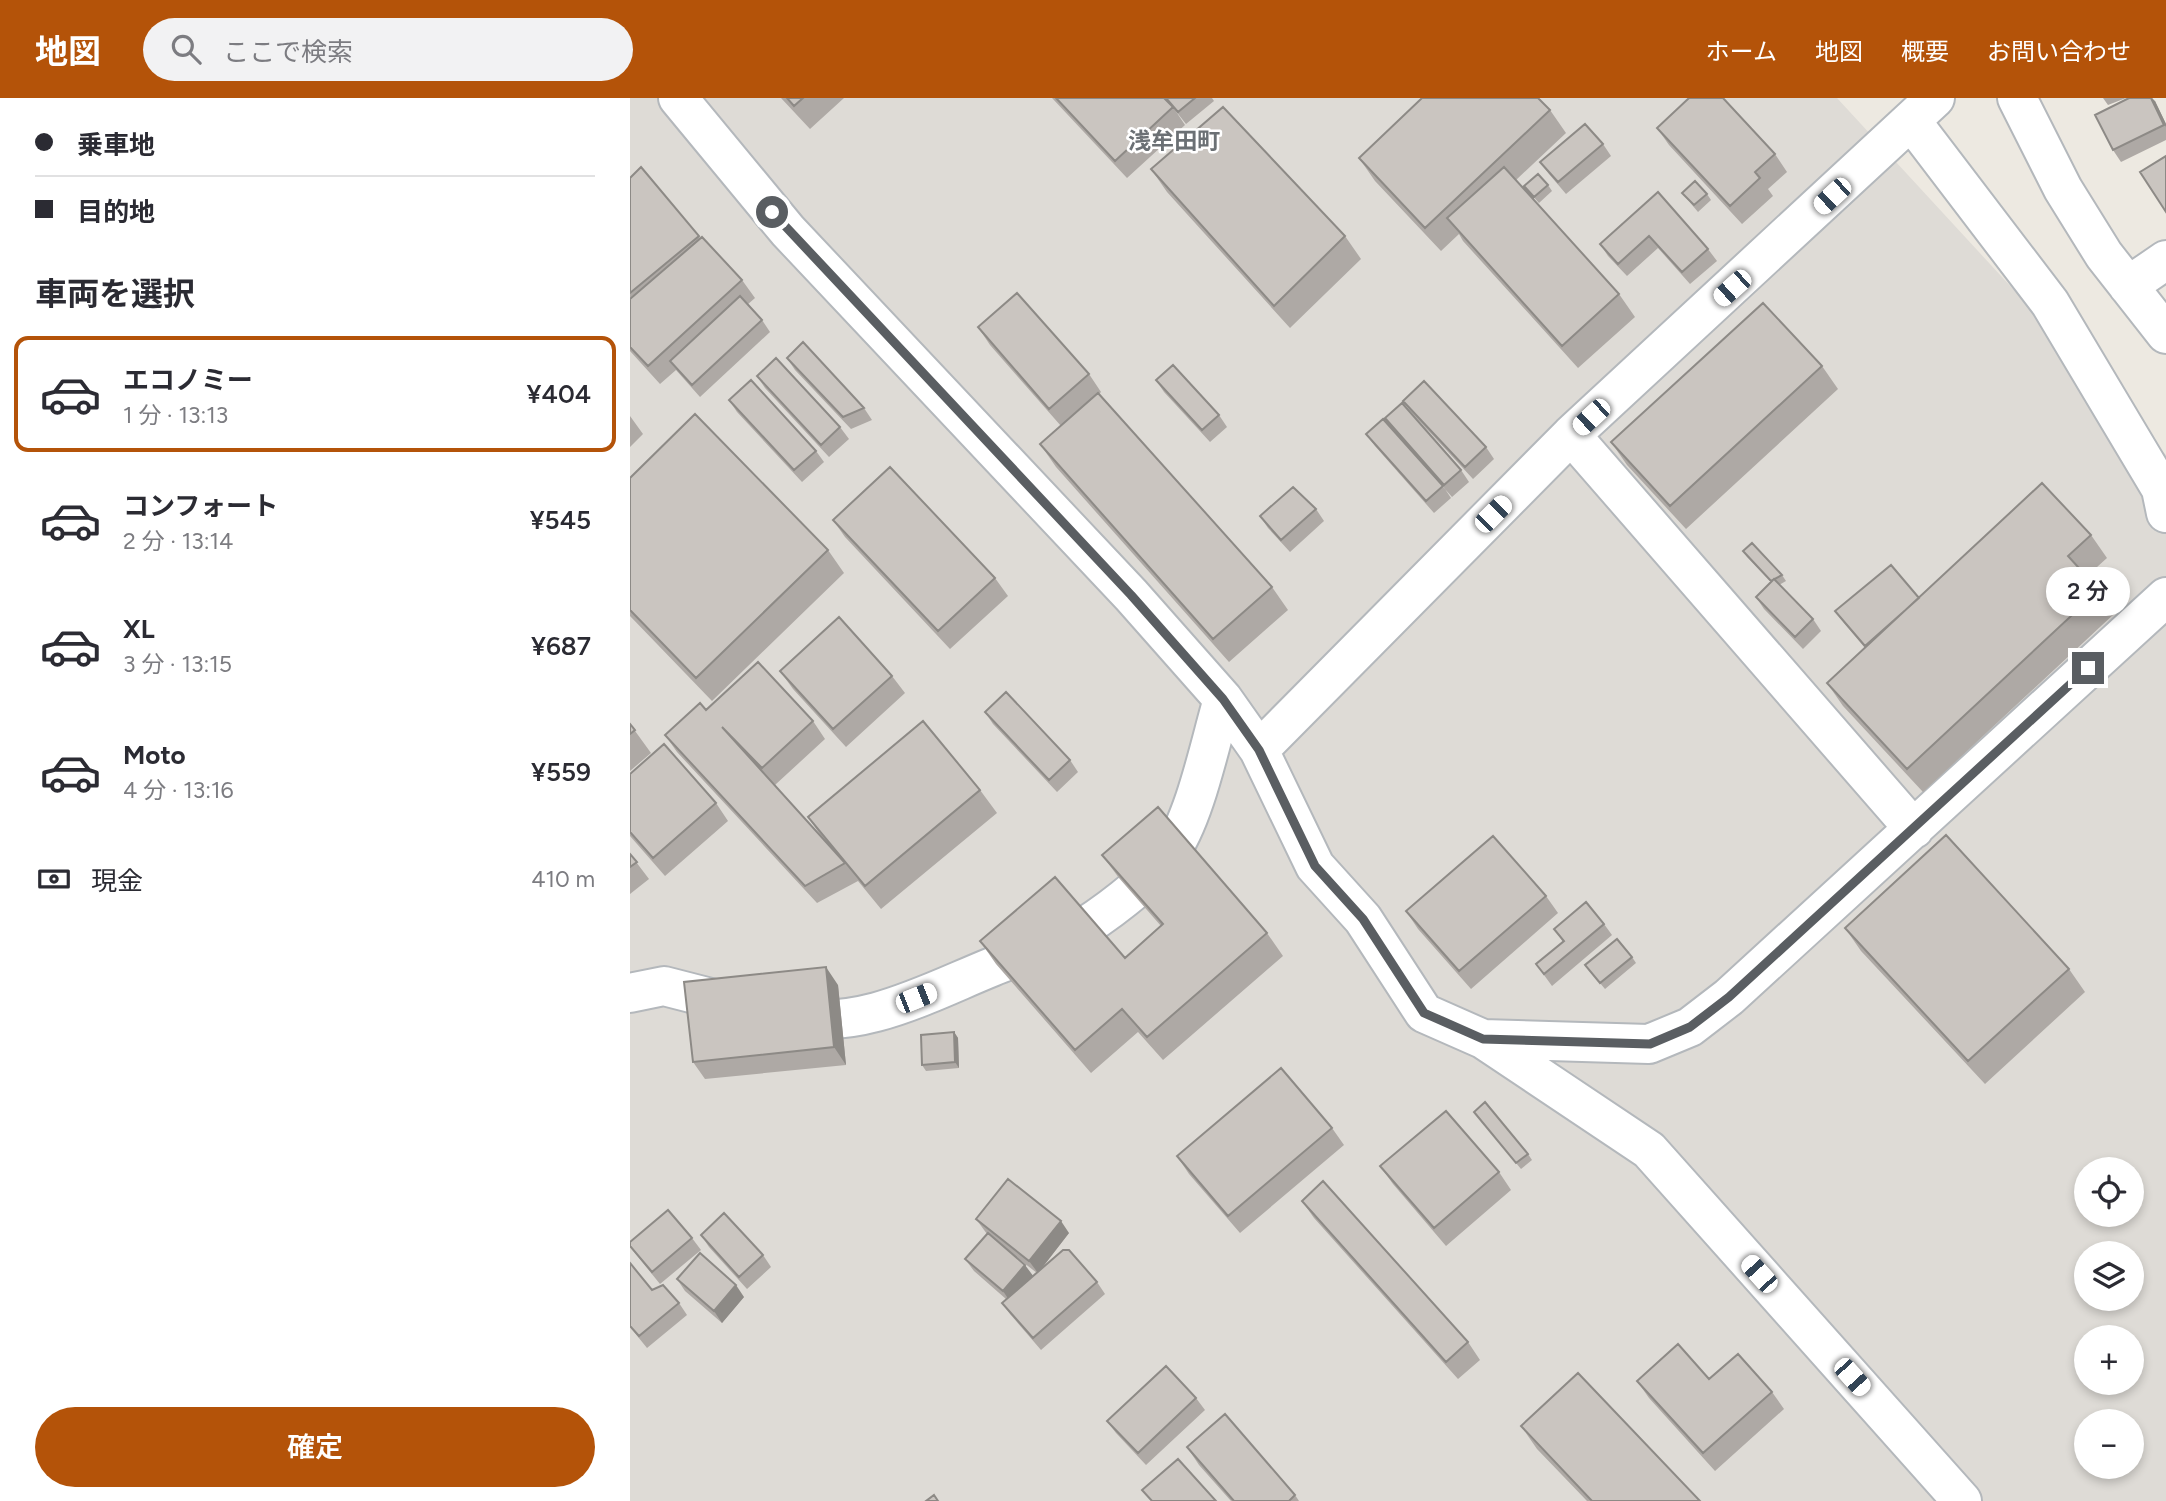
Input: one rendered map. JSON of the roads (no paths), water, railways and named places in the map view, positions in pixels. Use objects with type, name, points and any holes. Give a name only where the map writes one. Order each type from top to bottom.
[{"type":"street","points":[[678,98],[788,231],[1131,595],[1223,699],[1259,750],[1315,866],[1363,919],[1424,1013],[1483,1039],[1649,1150],[1962,1501]]},
{"type":"street","points":[[2017,98],[2063,189],[2104,255],[2166,334]]},
{"type":"street","points":[[1259,750],[1572,435],[1923,110],[2050,303],[2161,489],[2166,513]]},
{"type":"street","points":[[2128,286],[2166,260]]},
{"type":"street","points":[[1572,435],[1914,829]]},
{"type":"street","points":[[1483,1039],[1650,1044],[1690,1027],[1729,997],[2166,597]]},
{"type":"street","points":[[630,993],[664,986],[804,1020],[841,1020],[890,1008],[1071,935],[1143,882],[1170,854],[1186,823],[1223,699]]},
{"type":"district","name":"浅牟田町","points":[[1174,141]]}]
